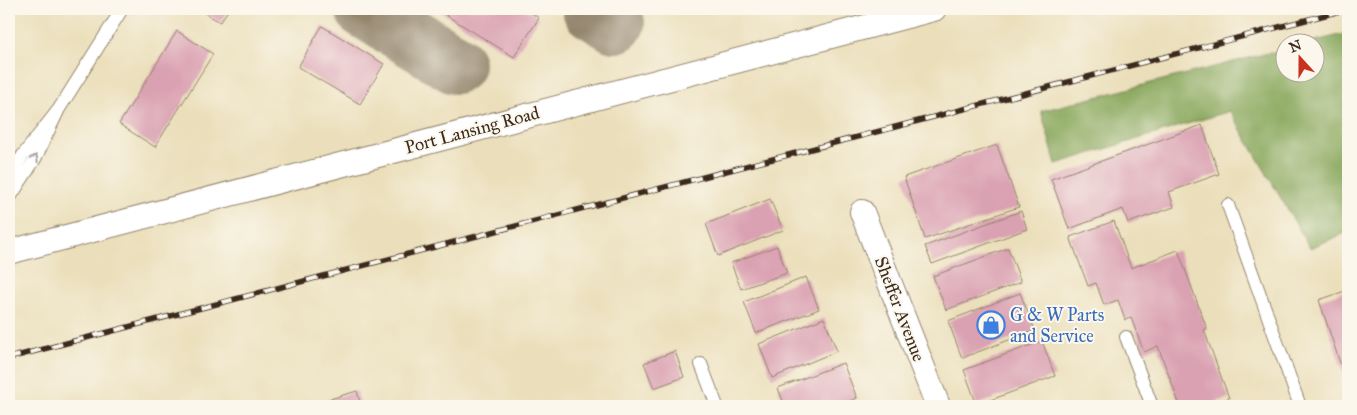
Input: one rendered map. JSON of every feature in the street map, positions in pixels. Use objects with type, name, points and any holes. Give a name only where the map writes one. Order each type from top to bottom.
[{"type":"street","name":"Port Lansing Road","points":[[9,252],[934,9]]},
{"type":"street","name":"Sheffer Avenue","points":[[862,212],[938,406]]},
{"type":"lane","points":[[9,178],[23,155],[59,109],[122,9]]},
{"type":"lane","points":[[9,199],[35,159],[59,109]]},
{"type":"lane","points":[[1228,205],[1300,406]]},
{"type":"lane","points":[[1126,336],[1152,406]]},
{"type":"lane","points":[[701,364],[717,406]]},
{"type":"green space","points":[[1348,33],[1348,232],[1310,248],[1230,111],[1056,164],[1041,111],[1274,52],[1274,82],[1324,82],[1324,39]]},
{"type":"building","points":[[198,9],[229,9],[220,22]]},
{"type":"building","points":[[436,9],[525,9],[539,18],[514,57]]},
{"type":"building","points":[[322,26],[384,64],[360,104],[298,67]]},
{"type":"building","points":[[177,31],[213,54],[155,147],[119,124]]},
{"type":"building","points":[[1202,125],[1219,174],[1169,192],[1174,207],[1128,223],[1123,209],[1069,229],[1051,179]]},
{"type":"building","points":[[997,145],[1019,207],[925,239],[904,177]]},
{"type":"building","points":[[770,199],[783,230],[718,256],[706,224]]},
{"type":"building","points":[[1021,211],[1027,229],[932,264],[925,246]]},
{"type":"building","points":[[1114,221],[1131,268],[1178,250],[1207,329],[1204,330],[1229,398],[1206,406],[1180,406],[1158,346],[1144,352],[1131,318],[1125,320],[1118,300],[1104,305],[1096,283],[1088,286],[1070,237]]},
{"type":"building","points":[[777,246],[787,273],[741,289],[731,263]]},
{"type":"building","points":[[1008,248],[1021,282],[946,310],[933,276]]},
{"type":"building","points":[[806,277],[819,309],[756,333],[744,302]]},
{"type":"building","points":[[1348,290],[1348,387],[1319,300]]},
{"type":"building","name":"G & W Parts and Service","points":[[1020,293],[1035,330],[962,358],[948,321]]},
{"type":"building","points":[[824,318],[837,351],[772,378],[759,344]]},
{"type":"building","points":[[1042,341],[1055,376],[977,405],[964,370]]},
{"type":"building","points":[[675,351],[684,377],[654,388],[644,363]]},
{"type":"building","points":[[843,363],[857,398],[837,406],[785,406],[778,388]]},
{"type":"building","points":[[357,391],[361,406],[306,406]]},
{"type":"taxiway","points":[[365,9],[455,64]]},
{"type":"taxiway","points":[[592,9],[615,23]]},
{"type":"railway","points":[[9,358],[1348,9]]},
{"type":"place","name":"G & W Parts and Service","points":[[991,325]]}]
